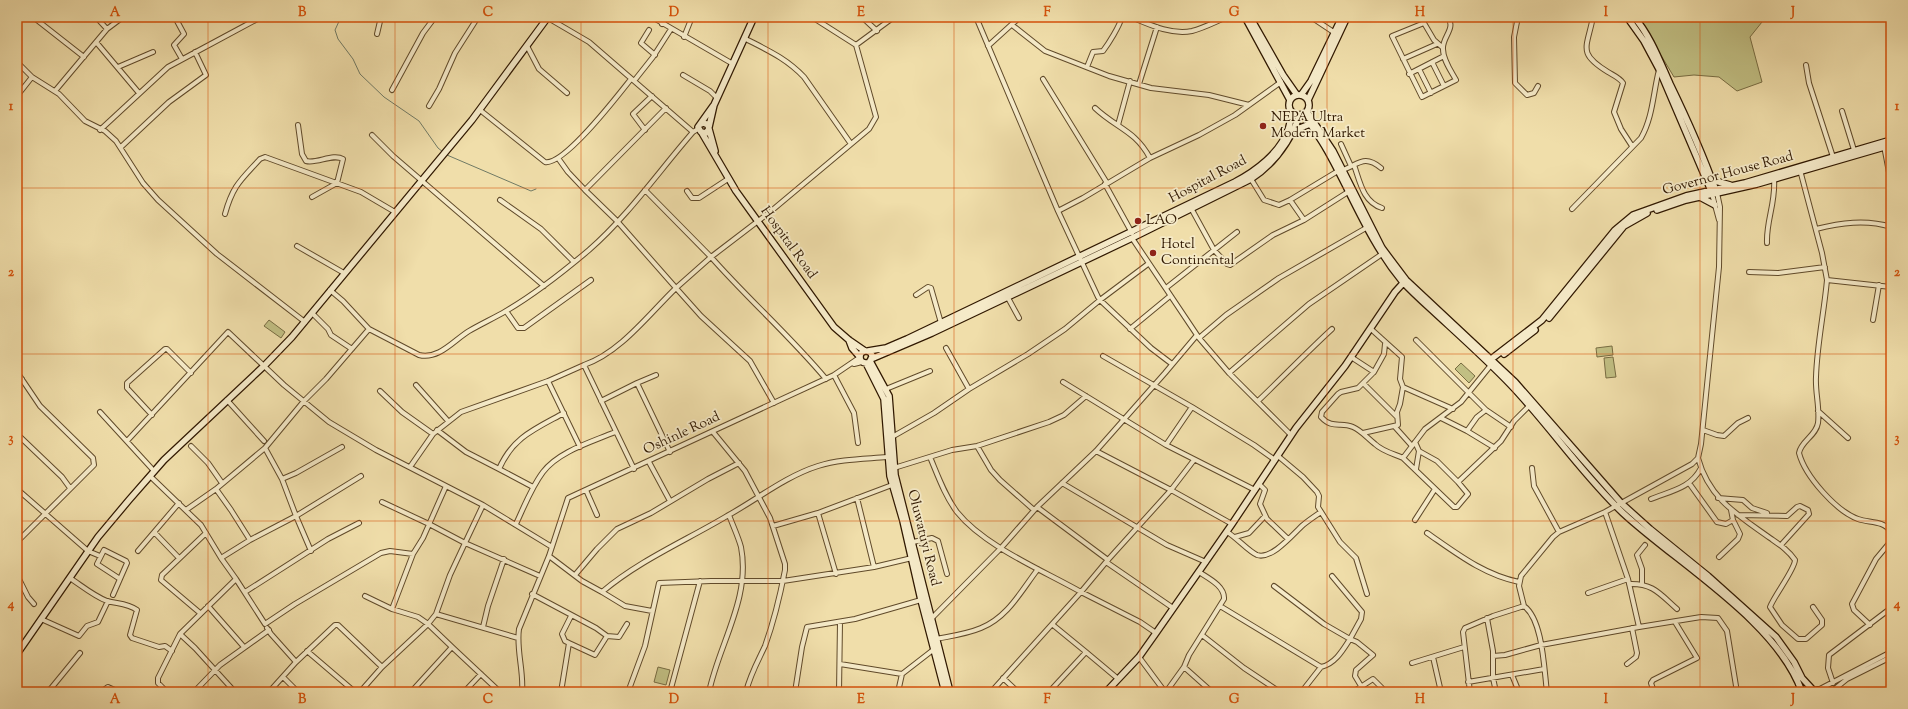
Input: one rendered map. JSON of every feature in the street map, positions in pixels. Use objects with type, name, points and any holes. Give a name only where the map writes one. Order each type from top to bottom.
[{"type":"street","points":[[33,17],[84,57]]},
{"type":"street","points":[[96,17],[107,29]]},
{"type":"street","points":[[55,91],[107,29],[123,17]]},
{"type":"street","points":[[100,130],[168,66],[261,17]]},
{"type":"street","points":[[377,34],[381,17]]},
{"type":"street","points":[[392,90],[423,33],[435,17]]},
{"type":"street","points":[[429,106],[438,93],[455,53],[478,17]]},
{"type":"street","points":[[17,654],[88,551],[152,474],[265,365],[312,313],[480,110],[548,17],[589,42],[666,108],[706,133],[709,128],[714,105]]},
{"type":"street","points":[[652,17],[733,64]]},
{"type":"street","points":[[662,24],[667,17]]},
{"type":"street","points":[[684,36],[692,17]]},
{"type":"street","points":[[699,130],[714,105],[754,17]]},
{"type":"street","points":[[410,467],[433,434],[461,412],[548,381],[603,357],[616,348],[676,288],[711,257],[758,222],[869,129],[876,117],[856,46],[812,17]]},
{"type":"street","points":[[862,17],[877,31]]},
{"type":"street","points":[[856,46],[894,17]]},
{"type":"street","points":[[976,17],[1058,211],[1100,300],[1151,348],[1172,364]]},
{"type":"street","points":[[988,46],[1020,17]]},
{"type":"street","points":[[1087,67],[1093,52],[1103,51],[1112,35],[1118,28],[1122,17]]},
{"type":"street","points":[[1131,17],[1157,27],[1180,32],[1191,31],[1227,17]]},
{"type":"street","points":[[1245,17],[1253,35],[1282,82],[1290,100],[1289,104],[1292,112],[1304,114],[1333,151],[1348,192],[1366,228],[1405,281],[1491,362],[1531,404],[1618,505],[1651,538],[1707,581],[1764,634],[1780,651],[1794,673],[1802,692]]},
{"type":"street","points":[[1250,17],[1283,75],[1299,95],[1308,100]]},
{"type":"street","points":[[1311,17],[1335,33]]},
{"type":"street","points":[[1290,100],[1299,95],[1311,81],[1342,17]]},
{"type":"street","points":[[1304,114],[1310,104],[1308,100],[1347,17]]},
{"type":"street","points":[[1442,47],[1437,44],[1424,23],[1392,36],[1409,74],[1422,97],[1456,80],[1444,56],[1442,47],[1451,27],[1451,21],[1448,17]]},
{"type":"street","points":[[1518,17],[1514,37],[1515,83],[1527,95],[1534,93],[1538,86]]},
{"type":"street","points":[[1593,17],[1587,41],[1587,54],[1590,60],[1618,78],[1623,83],[1614,112],[1621,130],[1632,146]]},
{"type":"street","points":[[1627,17],[1644,41],[1659,69],[1709,180]]},
{"type":"street","points":[[1634,17],[1647,37],[1666,75],[1720,207],[1719,267],[1703,430],[1698,458],[1701,468],[1706,481],[1718,498],[1731,510],[1790,553],[1795,563],[1770,606],[1770,609],[1782,625],[1798,639],[1802,640],[1822,625],[1822,620],[1812,607]]},
{"type":"street","points":[[176,21],[184,34],[174,45],[182,59]]},
{"type":"street","points":[[1012,25],[1045,51],[1109,76],[1151,88],[1225,98],[1249,105]]},
{"type":"street","points":[[1139,84],[1157,27]]},
{"type":"street","points":[[480,110],[545,162],[550,162],[558,158],[598,119],[655,55],[671,29]]},
{"type":"street","points":[[649,30],[641,43],[655,55]]},
{"type":"street","points":[[744,38],[785,59],[795,67],[804,77],[851,144]]},
{"type":"street","points":[[96,42],[139,93]]},
{"type":"street","points":[[1403,59],[1437,44]]},
{"type":"street","points":[[527,46],[539,69],[567,93]]},
{"type":"street","points":[[118,67],[153,52]]},
{"type":"street","points":[[121,147],[169,102],[206,75],[195,52]]},
{"type":"street","points":[[1409,74],[1444,56]]},
{"type":"street","points":[[17,62],[32,77],[55,91],[69,102],[86,121],[110,135],[121,147],[143,183],[158,200],[217,254],[304,322]]},
{"type":"street","points":[[1432,62],[1444,86]]},
{"type":"street","points":[[1806,65],[1809,83],[1833,157]]},
{"type":"street","points":[[1419,69],[1431,93]]},
{"type":"street","points":[[1572,209],[1641,138],[1647,128],[1652,109],[1659,69]]},
{"type":"street","points":[[683,75],[710,91],[717,98]]},
{"type":"street","points":[[17,96],[32,77]]},
{"type":"street","points":[[1043,79],[1106,184],[1131,235],[1148,264],[1166,288],[1198,337],[1229,373],[1291,435]]},
{"type":"street","points":[[1118,125],[1130,81]]},
{"type":"street","points":[[1058,211],[1150,158],[1199,135],[1249,105],[1282,82]]},
{"type":"street","points":[[645,130],[633,114],[652,96]]},
{"type":"street","points":[[585,190],[666,108]]},
{"type":"street","points":[[1095,108],[1106,118],[1137,138],[1150,158]]},
{"type":"street","points":[[1842,111],[1854,150]]},
{"type":"street","name":"Hospital Road","points":[[1131,235],[1236,182],[1257,168],[1281,144],[1288,130],[1292,112]]},
{"type":"street","points":[[1304,114],[1340,170],[1384,253]]},
{"type":"street","name":"Hospital Road","points":[[1131,235],[1251,179],[1285,146],[1304,114]]},
{"type":"street","points":[[330,290],[344,301],[369,329],[419,355],[430,356],[448,347],[465,333],[506,311],[544,286],[590,249],[617,221],[704,123],[709,128],[715,153]]},
{"type":"street","points":[[1294,130],[1310,124]]},
{"type":"street","points":[[298,125],[302,154],[306,160],[314,162],[341,157],[343,163],[337,183],[312,197]]},
{"type":"street","points":[[699,130],[715,153]]},
{"type":"street","points":[[372,135],[393,156],[544,286]]},
{"type":"street","name":"Governor House Road","points":[[1491,362],[1543,323],[1557,309],[1597,257],[1629,223],[1648,213],[1699,195],[1774,179],[1854,150],[1891,140]]},
{"type":"street","points":[[1341,144],[1353,166],[1367,198],[1374,206],[1382,208]]},
{"type":"street","name":"Governor House Road","points":[[1714,192],[1733,185],[1800,170],[1891,145]]},
{"type":"street","points":[[1884,146],[1891,183]]},
{"type":"street","name":"Hospital Road","points":[[715,153],[728,179],[758,222],[834,327],[849,340]]},
{"type":"street","points":[[225,214],[230,195],[236,185],[260,159],[268,158],[337,183],[379,201],[395,212]]},
{"type":"street","points":[[558,158],[568,172],[617,221],[701,316],[750,361],[774,403]]},
{"type":"street","points":[[302,170],[306,160]]},
{"type":"street","points":[[1251,179],[1258,193],[1269,203],[1279,205],[1340,170],[1370,160],[1381,168]]},
{"type":"street","points":[[1800,170],[1816,229],[1827,280],[1816,371],[1818,421],[1815,431],[1800,451],[1800,457],[1813,480],[1836,504],[1852,516],[1881,524],[1891,532]]},
{"type":"street","points":[[687,192],[692,198],[699,198],[728,179]]},
{"type":"street","points":[[1767,243],[1768,222],[1774,194],[1774,179]]},
{"type":"street","points":[[1709,180],[1733,185]]},
{"type":"street","points":[[1709,180],[1699,195],[1715,206]]},
{"type":"street","points":[[645,190],[711,257],[740,290],[788,336],[826,379]]},
{"type":"street","points":[[1191,208],[1214,250],[1227,264],[1230,265],[1273,235],[1304,220],[1348,192]]},
{"type":"street","points":[[1714,192],[1715,206],[1719,220]]},
{"type":"street","points":[[500,200],[541,229],[574,262]]},
{"type":"street","points":[[1290,200],[1304,220]]},
{"type":"street","points":[[1816,229],[1836,224],[1857,223],[1872,223],[1891,227]]},
{"type":"street","points":[[932,619],[1001,548],[1036,508],[1096,451],[1172,364],[1198,337],[1226,315],[1279,278],[1366,228]]},
{"type":"street","points":[[1166,288],[1236,232]]},
{"type":"street","points":[[930,371],[884,390],[861,353],[897,343],[1131,235]]},
{"type":"street","points":[[297,246],[344,273]]},
{"type":"street","points":[[1229,373],[1309,304],[1384,253]]},
{"type":"street","points":[[865,360],[1007,296],[1080,259]]},
{"type":"street","points":[[892,437],[928,417],[969,389],[1053,338],[1148,264]]},
{"type":"street","points":[[1749,272],[1778,273],[1825,267]]},
{"type":"street","points":[[506,311],[518,328],[524,328],[591,280]]},
{"type":"street","points":[[1827,280],[1891,287]]},
{"type":"street","points":[[1106,692],[1139,657],[1227,532],[1291,435],[1371,329],[1405,281]]},
{"type":"street","points":[[1873,320],[1879,285]]},
{"type":"street","points":[[916,295],[928,286],[931,288],[941,323]]},
{"type":"street","points":[[1007,296],[1018,318]]},
{"type":"street","points":[[1130,329],[1170,296]]},
{"type":"street","points":[[312,313],[328,329],[331,335],[352,350]]},
{"type":"street","points":[[186,510],[216,489],[265,448],[304,401],[352,350],[369,329]]},
{"type":"street","points":[[1258,401],[1284,378],[1312,346],[1332,329]]},
{"type":"street","points":[[1363,433],[1395,427],[1398,424],[1397,417],[1403,387],[1400,379],[1402,357],[1385,344],[1371,329]]},
{"type":"street","points":[[127,441],[228,332],[265,365],[277,378],[329,422],[376,450],[483,505],[552,547]]},
{"type":"street","points":[[849,340],[872,355],[865,360]]},
{"type":"street","points":[[849,340],[852,348],[865,360]]},
{"type":"street","points":[[1416,340],[1486,410],[1511,427]]},
{"type":"street","points":[[1385,344],[1384,354],[1374,372],[1364,384],[1358,388],[1341,392],[1321,414],[1329,423],[1351,426],[1363,433],[1380,448],[1403,458],[1454,507],[1457,507],[1468,494],[1437,461],[1419,451],[1395,427]]},
{"type":"street","points":[[946,348],[969,389]]},
{"type":"street","points":[[152,415],[127,388],[127,383],[165,349],[167,349],[191,373]]},
{"type":"street","points":[[1103,356],[1155,384],[1276,458],[1303,477],[1317,492],[1319,496],[1317,504],[1340,542],[1356,558],[1367,594]]},
{"type":"street","points":[[1351,356],[1374,372]]},
{"type":"street","name":"Oshinle Road","points":[[518,638],[519,629],[532,594],[549,556],[566,500],[826,379],[851,365],[865,360]]},
{"type":"street","points":[[1403,458],[1425,429],[1441,418],[1470,393],[1491,362]]},
{"type":"street","points":[[584,365],[634,469]]},
{"type":"street","points":[[17,372],[40,406],[95,460],[94,465],[17,542]]},
{"type":"street","points":[[601,401],[656,375]]},
{"type":"street","points":[[834,375],[854,413],[858,443]]},
{"type":"street","points":[[17,385],[22,379]]},
{"type":"street","points":[[548,381],[580,447]]},
{"type":"street","points":[[1063,382],[1166,445],[1255,490]]},
{"type":"street","points":[[637,383],[670,452]]},
{"type":"street","points":[[1364,384],[1397,417]]},
{"type":"street","points":[[416,385],[448,421]]},
{"type":"street","points":[[1403,387],[1452,409]]},
{"type":"street","name":"Oluwatuyi Road","points":[[884,390],[891,405],[894,468],[950,692]]},
{"type":"street","name":"Oluwatuyi Road","points":[[884,390],[888,457],[892,485],[912,558],[944,692]]},
{"type":"street","points":[[380,391],[402,412],[433,434]]},
{"type":"street","points":[[894,468],[952,450],[977,446],[1049,422],[1064,415],[1086,396]]},
{"type":"street","points":[[227,400],[264,441]]},
{"type":"street","points":[[1458,482],[1495,448],[1531,404]]},
{"type":"street","points":[[1166,445],[1192,407]]},
{"type":"street","points":[[1467,431],[1477,417],[1486,410]]},
{"type":"street","points":[[1818,410],[1848,438]]},
{"type":"street","points":[[100,412],[127,441],[152,474],[201,525],[269,630],[296,662]]},
{"type":"street","points":[[499,468],[511,447],[524,435],[564,413]]},
{"type":"street","points":[[1441,418],[1467,431],[1495,448]]},
{"type":"street","points":[[1703,430],[1724,436],[1738,423],[1748,418]]},
{"type":"street","points":[[1818,421],[1826,418]]},
{"type":"street","points":[[437,430],[466,452],[533,487]]},
{"type":"street","points":[[516,524],[533,487],[550,465],[580,447],[615,432]]},
{"type":"street","points":[[713,432],[745,471],[774,526],[785,564],[783,581],[775,616],[764,646],[748,681],[746,692]]},
{"type":"street","points":[[17,434],[62,477],[70,488]]},
{"type":"street","points":[[191,446],[208,463],[222,483]]},
{"type":"street","points":[[977,446],[991,470],[1000,480],[1107,561],[1173,608]]},
{"type":"street","points":[[282,479],[296,473],[342,447]]},
{"type":"street","points":[[265,448],[282,479],[311,551]]},
{"type":"street","points":[[1096,451],[1232,524]]},
{"type":"street","points":[[1416,469],[1419,451]]},
{"type":"street","points":[[602,592],[625,573],[729,516],[758,496],[818,466],[845,460],[888,457]]},
{"type":"street","points":[[930,457],[947,496],[958,513],[973,527],[1001,548],[1081,592],[1140,622],[1156,633]]},
{"type":"street","points":[[1548,692],[1541,645],[1532,613],[1524,606],[1519,582],[1521,576],[1542,548],[1559,532],[1605,512],[1663,481],[1692,464],[1698,458]]},
{"type":"street","points":[[991,692],[1053,625],[1107,561],[1138,528],[1171,490],[1194,460]]},
{"type":"street","points":[[649,462],[670,501]]},
{"type":"street","points":[[575,575],[597,549],[617,529],[651,513],[708,479],[739,463]]},
{"type":"street","points":[[1532,468],[1534,486],[1559,532]]},
{"type":"street","points":[[1651,499],[1689,484],[1696,477],[1701,468]]},
{"type":"street","points":[[221,558],[250,540],[296,516],[361,476]]},
{"type":"street","points":[[1062,483],[1167,544],[1206,562]]},
{"type":"street","points":[[1259,484],[1265,490],[1260,504],[1265,516],[1288,539]]},
{"type":"street","points":[[1689,484],[1717,522],[1726,524],[1733,520]]},
{"type":"street","points":[[774,526],[818,513],[892,485]]},
{"type":"street","points":[[392,609],[413,554],[429,524],[446,486]]},
{"type":"street","points":[[17,489],[88,551],[100,556]]},
{"type":"street","points":[[216,489],[250,540]]},
{"type":"street","points":[[1415,520],[1436,489]]},
{"type":"street","points":[[586,490],[597,515]]},
{"type":"street","points":[[857,498],[874,567]]},
{"type":"street","points":[[1718,498],[1743,500],[1752,508],[1768,515]]},
{"type":"street","points":[[382,502],[465,543],[540,576]]},
{"type":"street","points":[[138,551],[155,533],[179,503]]},
{"type":"street","points":[[360,692],[382,667],[428,624],[436,614],[450,576],[483,505]]},
{"type":"street","points":[[1618,505],[1714,581],[1776,637],[1802,678],[1816,691],[1891,652]]},
{"type":"street","points":[[1738,515],[1787,516],[1797,506],[1800,506],[1809,512],[1781,545]]},
{"type":"street","points":[[1720,557],[1740,536],[1740,531],[1733,520],[1731,510]]},
{"type":"street","points":[[1227,532],[1257,555],[1272,552],[1304,524],[1321,512]]},
{"type":"street","points":[[1605,512],[1628,579],[1639,627]]},
{"type":"street","points":[[818,513],[836,574]]},
{"type":"street","points":[[709,692],[714,670],[730,628],[742,582],[741,547],[729,516]]},
{"type":"street","points":[[1235,537],[1249,534],[1265,516]]},
{"type":"street","points":[[245,592],[358,523]]},
{"type":"street","points":[[200,613],[161,580],[162,575],[206,532]]},
{"type":"street","points":[[155,533],[179,558]]},
{"type":"street","points":[[1427,533],[1493,575],[1519,582]]},
{"type":"street","points":[[913,542],[932,538],[938,541],[948,574]]},
{"type":"street","points":[[1870,625],[1854,610],[1852,604],[1876,560],[1891,541]]},
{"type":"street","points":[[1642,584],[1642,569],[1637,555],[1645,545]]},
{"type":"street","points":[[113,595],[120,579],[127,562],[105,550],[97,562],[98,565],[120,579]]},
{"type":"street","points":[[265,624],[294,604],[381,553],[390,551],[413,554]]},
{"type":"street","points":[[549,556],[575,575],[625,606],[652,611]]},
{"type":"street","points":[[628,692],[646,646],[659,583],[700,581],[783,581],[836,574],[912,558]]},
{"type":"street","points":[[483,627],[488,606],[504,559]]},
{"type":"street","points":[[936,639],[973,631],[990,624],[1012,605],[1038,569]]},
{"type":"street","points":[[1139,657],[1165,692],[1184,667],[1189,655],[1220,606],[1224,595],[1222,588],[1199,572]]},
{"type":"street","points":[[17,575],[28,597],[34,604]]},
{"type":"street","points":[[1303,690],[1321,667],[1337,658],[1361,619],[1362,612],[1332,576]]},
{"type":"street","points":[[70,578],[98,597],[108,601],[123,603],[137,610],[130,635],[132,638],[159,647],[165,646],[172,650]]},
{"type":"street","points":[[167,692],[158,681],[180,634],[236,579]]},
{"type":"street","points":[[1588,593],[1628,579]]},
{"type":"street","points":[[670,692],[700,581]]},
{"type":"street","points":[[1629,584],[1642,584],[1659,593],[1676,609]]},
{"type":"street","points":[[1274,586],[1324,624],[1357,642],[1373,655],[1356,670],[1355,676],[1361,686]]},
{"type":"street","points":[[532,594],[608,636],[619,637],[627,624]]},
{"type":"street","points":[[365,596],[392,609],[418,617],[428,624],[500,692]]},
{"type":"street","points":[[794,692],[805,630],[810,626],[840,622],[921,600]]},
{"type":"street","points":[[42,619],[78,636],[87,626],[98,622],[108,601]]},
{"type":"street","points":[[208,606],[244,647]]},
{"type":"street","points":[[1220,606],[1321,667]]},
{"type":"street","points":[[1470,692],[1464,647],[1463,632],[1465,628],[1487,618],[1524,606]]},
{"type":"street","points":[[1833,683],[1828,668],[1830,656],[1891,608]]},
{"type":"street","points":[[436,614],[518,638],[523,673],[522,692]]},
{"type":"street","points":[[571,616],[562,634],[565,641],[595,655],[608,636]]},
{"type":"street","points":[[1493,656],[1505,655],[1541,645],[1632,628],[1715,617],[1721,620],[1728,631],[1737,692]]},
{"type":"street","points":[[1487,618],[1493,656],[1493,678],[1496,692]]},
{"type":"street","points":[[838,692],[840,622]]},
{"type":"street","points":[[1654,692],[1652,683],[1653,680],[1697,658],[1675,622]]},
{"type":"street","points":[[269,692],[296,662],[333,626],[338,624],[382,667]]},
{"type":"street","points":[[1053,625],[1118,678]]},
{"type":"street","points":[[1627,664],[1637,653],[1632,628]]},
{"type":"street","points":[[194,692],[215,670],[244,647],[269,630]]},
{"type":"street","points":[[180,634],[196,648],[235,692]]},
{"type":"street","points":[[1202,635],[1244,668],[1280,692]]},
{"type":"street","points":[[561,692],[569,643]]},
{"type":"street","points":[[411,692],[452,647]]},
{"type":"street","points":[[1412,663],[1464,647]]},
{"type":"street","points":[[898,692],[902,674],[933,650]]},
{"type":"street","points":[[308,651],[355,692]]},
{"type":"street","points":[[1049,692],[1086,652]]},
{"type":"street","points":[[48,692],[80,653]]},
{"type":"street","points":[[1433,657],[1441,692]]},
{"type":"street","points":[[1831,692],[1847,678],[1891,657]]},
{"type":"street","points":[[840,664],[902,674]]},
{"type":"street","points":[[1184,667],[1212,692]]},
{"type":"street","points":[[1468,682],[1544,669]]},
{"type":"street","points":[[464,692],[481,674]]},
{"type":"street","points":[[1512,675],[1519,692]]},
{"type":"street","points":[[283,678],[298,692]]},
{"type":"street","points":[[1003,678],[1018,692]]},
{"type":"street","points":[[1353,692],[1373,679],[1382,688]]},
{"type":"street","points":[[17,687],[21,692]]},
{"type":"street","points":[[101,692],[108,687],[120,692]]},
{"type":"shaded area","points":[[1638,17],[1766,17],[1750,37],[1762,82],[1737,91],[1719,77],[1694,75],[1674,77]]},
{"type":"shaded area","points":[[269,320],[285,332],[281,338],[264,326]]},
{"type":"shaded area","points":[[1612,346],[1613,355],[1597,357],[1596,348]]},
{"type":"shaded area","points":[[1613,357],[1616,377],[1606,378],[1604,358]]},
{"type":"shaded area","points":[[1461,363],[1475,376],[1469,383],[1455,369]]},
{"type":"shaded area","points":[[658,667],[670,670],[666,685],[654,682]]},
{"type":"waterway","points":[[341,17],[335,30],[338,39],[353,59],[360,74],[384,97],[419,121],[438,148],[443,152]]},
{"type":"waterway","points":[[447,155],[531,191],[536,189]]},
{"type":"place","name":"NEPA Ultra Modern Market","points":[[1263,126]]},
{"type":"place","name":"LAO","points":[[1138,221]]},
{"type":"place","name":"Hotel Continental","points":[[1153,253]]}]
